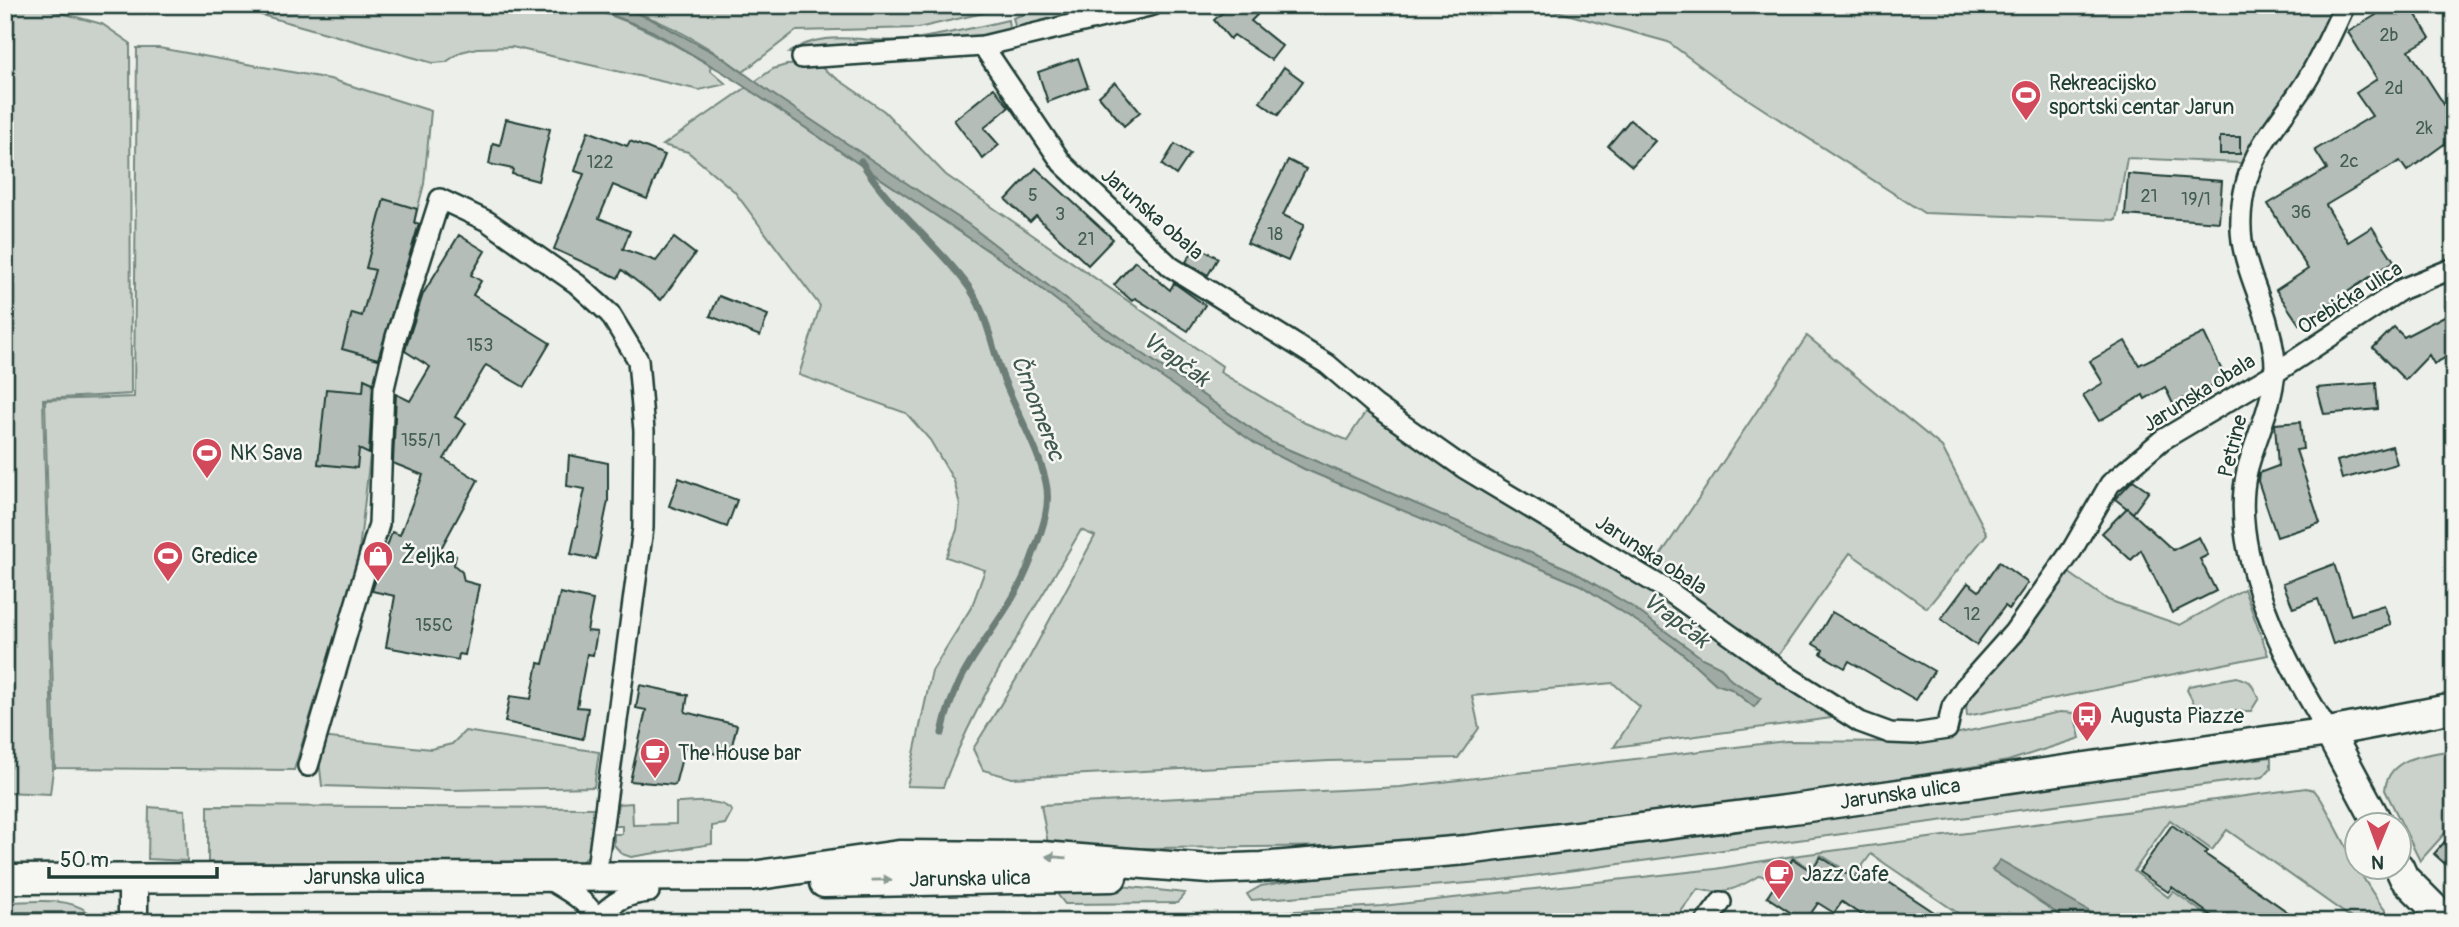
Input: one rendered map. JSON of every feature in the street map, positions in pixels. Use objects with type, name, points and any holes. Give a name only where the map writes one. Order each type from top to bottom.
[{"type":"street","points":[[802,58],[984,46],[1153,5]]},
{"type":"street","name":"Petrine","points":[[2329,732],[2286,657],[2252,572],[2242,523],[2246,473],[2275,373],[2275,354],[2244,255],[2239,219],[2248,177],[2274,123],[2309,76],[2345,5]]},
{"type":"street","name":"Jarunska obala","points":[[984,46],[1062,163],[1171,267],[1327,364],[1375,405],[1464,468],[1667,590],[1789,677],[1860,722],[1890,733],[1914,734],[1947,729],[1952,707],[1965,687],[2014,632],[2072,550],[2110,484],[2162,440],[2275,373]]},
{"type":"street","points":[[308,766],[379,524],[384,388],[396,337],[440,199],[487,221],[578,284],[610,314],[638,360],[644,431],[643,528],[596,876]]},
{"type":"street","name":"Orebićka ulica","points":[[2275,373],[2402,289],[2454,268]]},
{"type":"street","name":"Jarunska ulica","points":[[5,879],[752,876],[899,855],[1042,856],[1209,869],[1344,861],[1466,850],[1808,807],[2329,732],[2454,708]]},
{"type":"street","points":[[2329,732],[2371,811]]},
{"type":"street","name":"Jarunska ulica","points":[[596,876],[649,891],[772,891],[840,881],[937,879],[1123,877],[1175,884],[1244,882],[1306,873],[1344,861]]},
{"type":"street","points":[[542,876],[570,892],[597,920],[614,901],[629,894],[649,891]]},
{"type":"street","points":[[133,880],[133,922]]},
{"type":"street","points":[[2407,881],[2448,922]]},
{"type":"street","points":[[1706,922],[1721,902]]},
{"type":"shaded area","points":[[5,5],[32,5],[102,24],[130,43],[131,394],[43,399],[53,770],[50,794],[5,792]]},
{"type":"shaded area","points":[[226,5],[574,5],[611,15],[661,38],[711,66],[710,70],[726,84],[699,90],[512,47],[477,48],[461,52],[446,62],[433,63]]},
{"type":"shaded area","points":[[574,5],[621,7],[651,19],[722,57],[771,93],[968,224],[1084,313],[1271,442],[1571,570],[1631,606],[1702,658],[1721,667],[1731,680],[1761,698],[1754,707],[1731,689],[1716,684],[1652,631],[1580,585],[1304,469],[1257,445],[1096,331],[1021,273],[724,73],[652,31],[599,10]]},
{"type":"shaded area","points":[[611,5],[1018,5],[918,28],[796,31],[743,72],[680,32],[646,16]]},
{"type":"shaded area","points":[[1049,5],[1138,5],[1017,34],[1013,18]]},
{"type":"shaded area","name":"Rekreacijsko sportski centar Jarun","points":[[1534,5],[2335,5],[2293,87],[2241,163],[2127,158],[2116,220],[1924,213],[1726,85],[1668,42]]},
{"type":"shaded area","points":[[1008,20],[1010,35],[799,55],[789,53],[816,41],[845,38],[906,40]]},
{"type":"shaded area","name":"NK Sava","points":[[137,48],[159,48],[330,79],[431,111],[424,184],[414,222],[421,224],[401,304],[395,303],[381,360],[358,560],[294,770],[55,768],[45,400],[134,397]]},
{"type":"shaded area","points":[[816,64],[884,111],[946,175],[1222,366],[1220,372],[1305,423],[1347,440],[1369,407],[1657,589],[1832,712],[1831,718],[1614,747],[1640,707],[1613,683],[1472,696],[1479,728],[1458,758],[1329,761],[1012,778],[983,770],[973,749],[1028,660],[1095,536],[1081,530],[988,689],[943,787],[907,786],[932,671],[972,606],[985,570],[946,557],[957,530],[960,505],[954,481],[930,440],[906,413],[799,375],[820,306],[734,191],[688,152],[663,145],[773,69],[786,65]]},
{"type":"shaded area","points":[[1807,336],[1942,447],[1987,534],[1927,608],[1850,553],[1778,656],[1652,568]]},
{"type":"shaded area","points":[[2065,570],[2108,600],[2180,625],[2244,589],[2268,655],[1967,716],[1966,704]]},
{"type":"shaded area","points":[[2237,677],[2250,682],[2259,698],[2251,711],[2198,711],[2187,690],[2189,686]]},
{"type":"shaded area","points":[[2060,712],[2074,713],[2080,738],[2008,761],[1750,802],[1462,841],[1368,846],[1049,849],[1041,805],[1400,787],[1786,741],[1899,742],[1945,736]]},
{"type":"shaded area","points":[[465,731],[599,752],[594,787],[452,790],[322,786],[318,751],[321,737],[431,749],[452,744]]},
{"type":"shaded area","points":[[2454,750],[2454,823],[2420,861],[2414,849],[2414,811],[2395,811],[2385,790],[2393,770],[2410,759]]},
{"type":"shaded area","points":[[2271,757],[2271,768],[2263,777],[1494,881],[1251,900],[1247,894],[1261,886],[1301,879],[1582,850]]},
{"type":"shaded area","points":[[2306,788],[2314,790],[2321,799],[2344,842],[2344,881],[2365,881],[2395,922],[2357,922],[2227,830],[2212,850],[2170,820],[2134,871],[2168,897],[2173,891],[2216,922],[1971,922],[1871,854],[1855,876],[1821,855],[1811,869],[1793,857],[1777,882],[1760,875],[1730,890],[1715,892],[1698,889],[1673,922],[1021,922],[1142,920],[1382,906],[1715,869],[1793,856]]},
{"type":"shaded area","points":[[713,802],[732,811],[725,824],[712,826],[712,844],[631,857],[622,854],[614,845],[614,834],[622,834],[622,826],[614,826],[618,804],[632,803],[633,825],[676,824],[676,803]]},
{"type":"shaded area","points":[[208,806],[594,808],[589,855],[580,863],[208,862]]},
{"type":"shaded area","points":[[149,807],[185,810],[187,861],[148,859]]},
{"type":"shaded area","points":[[2000,860],[2104,922],[2070,922],[1992,870]]},
{"type":"shaded area","points":[[1121,886],[1185,893],[1177,903],[1065,904],[1055,891]]},
{"type":"shaded area","points":[[5,902],[59,902],[88,912],[5,912]]},
{"type":"building","points":[[1231,5],[1248,5],[1257,15],[1251,21],[1282,46],[1271,60],[1234,35],[1230,39],[1214,20]]},
{"type":"building","points":[[2370,5],[2410,5],[2430,38],[2409,50],[2454,120],[2454,137],[2407,171],[2400,161],[2326,205],[2348,242],[2372,227],[2394,261],[2299,324],[2276,290],[2308,269],[2268,204],[2327,169],[2315,150],[2372,116],[2356,93],[2377,79],[2348,32],[2376,15]]},
{"type":"building","points":[[1078,58],[1088,87],[1048,102],[1038,72]]},
{"type":"building","points":[[1284,67],[1303,81],[1278,115],[1260,102]]},
{"type":"building","points":[[1115,82],[1140,112],[1124,126],[1099,96]]},
{"type":"building","points":[[994,88],[1009,107],[984,128],[999,145],[983,159],[954,120]]},
{"type":"building","points":[[506,119],[550,129],[538,181],[512,174],[513,169],[489,164],[493,143],[500,145]]},
{"type":"building","points":[[1630,120],[1655,141],[1632,166],[1608,146]]},
{"type":"building","points":[[588,131],[627,146],[630,141],[665,155],[647,199],[613,185],[599,218],[630,231],[623,249],[656,261],[674,238],[695,254],[661,300],[622,270],[618,278],[554,249],[584,174],[575,171]]},
{"type":"building","points":[[2220,137],[2240,137],[2240,154],[2220,154]]},
{"type":"building","points":[[1175,144],[1190,154],[1176,175],[1162,165]]},
{"type":"building","points":[[1288,160],[1306,169],[1283,215],[1304,225],[1288,261],[1247,243]]},
{"type":"building","points":[[1036,168],[1113,239],[1088,265],[1036,216],[1030,222],[1006,200]]},
{"type":"building","points":[[2128,174],[2222,181],[2219,222],[2125,215]]},
{"type":"building","points":[[384,199],[417,209],[414,223],[419,224],[378,359],[342,349],[352,313],[362,316],[375,270],[366,268]]},
{"type":"building","points":[[459,235],[485,251],[471,275],[481,281],[473,295],[550,343],[524,387],[486,365],[455,417],[466,423],[444,459],[478,480],[439,552],[456,556],[454,565],[462,572],[464,581],[479,585],[465,655],[459,654],[458,660],[386,647],[395,596],[372,591],[392,532],[400,535],[423,475],[393,463],[396,394],[410,401],[430,367],[405,351],[423,294]]},
{"type":"building","points":[[1196,246],[1218,258],[1208,275],[1186,262]]},
{"type":"building","points":[[1135,261],[1170,290],[1174,283],[1205,305],[1188,331],[1135,298],[1132,301],[1114,285]]},
{"type":"building","points":[[719,296],[768,315],[760,336],[710,316]]},
{"type":"building","points":[[2454,311],[2454,353],[2434,364],[2429,355],[2405,380],[2373,348],[2394,327],[2404,337]]},
{"type":"building","points":[[2204,333],[2226,379],[2173,404],[2165,387],[2145,399],[2143,395],[2099,421],[2083,395],[2103,383],[2090,361],[2125,341],[2139,365]]},
{"type":"building","points":[[364,379],[373,383],[369,454],[359,449],[357,468],[318,464],[326,389],[363,392]]},
{"type":"building","points":[[2376,383],[2378,409],[2324,414],[2317,388]]},
{"type":"building","points":[[2300,422],[2303,449],[2296,450],[2320,523],[2277,537],[2258,481],[2259,473],[2278,466],[2275,424]]},
{"type":"building","points":[[2392,446],[2397,464],[2342,479],[2337,461]]},
{"type":"building","points":[[569,455],[608,463],[608,501],[596,559],[571,554],[585,489],[567,486]]},
{"type":"building","points":[[679,478],[737,500],[727,527],[669,506]]},
{"type":"building","points":[[2133,480],[2149,491],[2133,513],[2115,499]]},
{"type":"building","points":[[2127,508],[2173,550],[2199,537],[2208,555],[2200,559],[2216,591],[2172,613],[2141,550],[2131,560],[2102,533]]},
{"type":"building","points":[[1999,562],[2028,583],[2009,609],[2005,606],[1976,645],[1941,619],[1968,583],[1979,591]]},
{"type":"building","points":[[2334,564],[2351,615],[2384,605],[2391,625],[2333,644],[2318,599],[2293,608],[2283,583]]},
{"type":"building","points":[[560,593],[593,600],[587,631],[597,632],[593,655],[587,654],[577,707],[588,708],[583,739],[505,722],[510,696],[531,699],[538,663],[543,664]]},
{"type":"building","points":[[1832,612],[1934,671],[1916,700],[1849,661],[1845,668],[1821,654],[1823,650],[1813,644]]},
{"type":"building","points":[[640,685],[688,695],[685,712],[737,725],[729,757],[685,746],[675,785],[630,781],[646,710],[636,708]]},
{"type":"building","points":[[2172,825],[2208,851],[2205,854],[2302,922],[2220,922],[2172,887],[2168,892],[2139,872]]},
{"type":"building","points":[[2454,831],[2454,872],[2434,854]]},
{"type":"building","points":[[1821,857],[1855,879],[1862,869],[1879,880],[1881,877],[1949,922],[1871,922],[1842,902],[1834,913],[1818,903],[1805,922],[1767,897],[1793,859],[1811,871]]},
{"type":"waterway","name":"Črnomerec","points":[[861,161],[884,193],[952,266],[972,292],[1046,483],[1044,523],[1031,560],[1009,605],[958,684],[942,733]]},
{"type":"place","name":"Rekreacijsko sportski centar Jarun","points":[[2026,122]]},
{"type":"place","name":"NK Sava","points":[[207,480]]},
{"type":"place","name":"Gredice","points":[[168,583]]},
{"type":"place","name":"Željka","points":[[378,583]]},
{"type":"place","name":"Augusta Piazze","points":[[2087,743]]},
{"type":"place","name":"The House bar","points":[[655,780]]},
{"type":"place","name":"Jazz Cafe","points":[[1779,901]]},
{"type":"water label","name":"Vrapčak","points":[[1176,359]]},
{"type":"water label","name":"Vrapčak","points":[[1676,620]]}]
